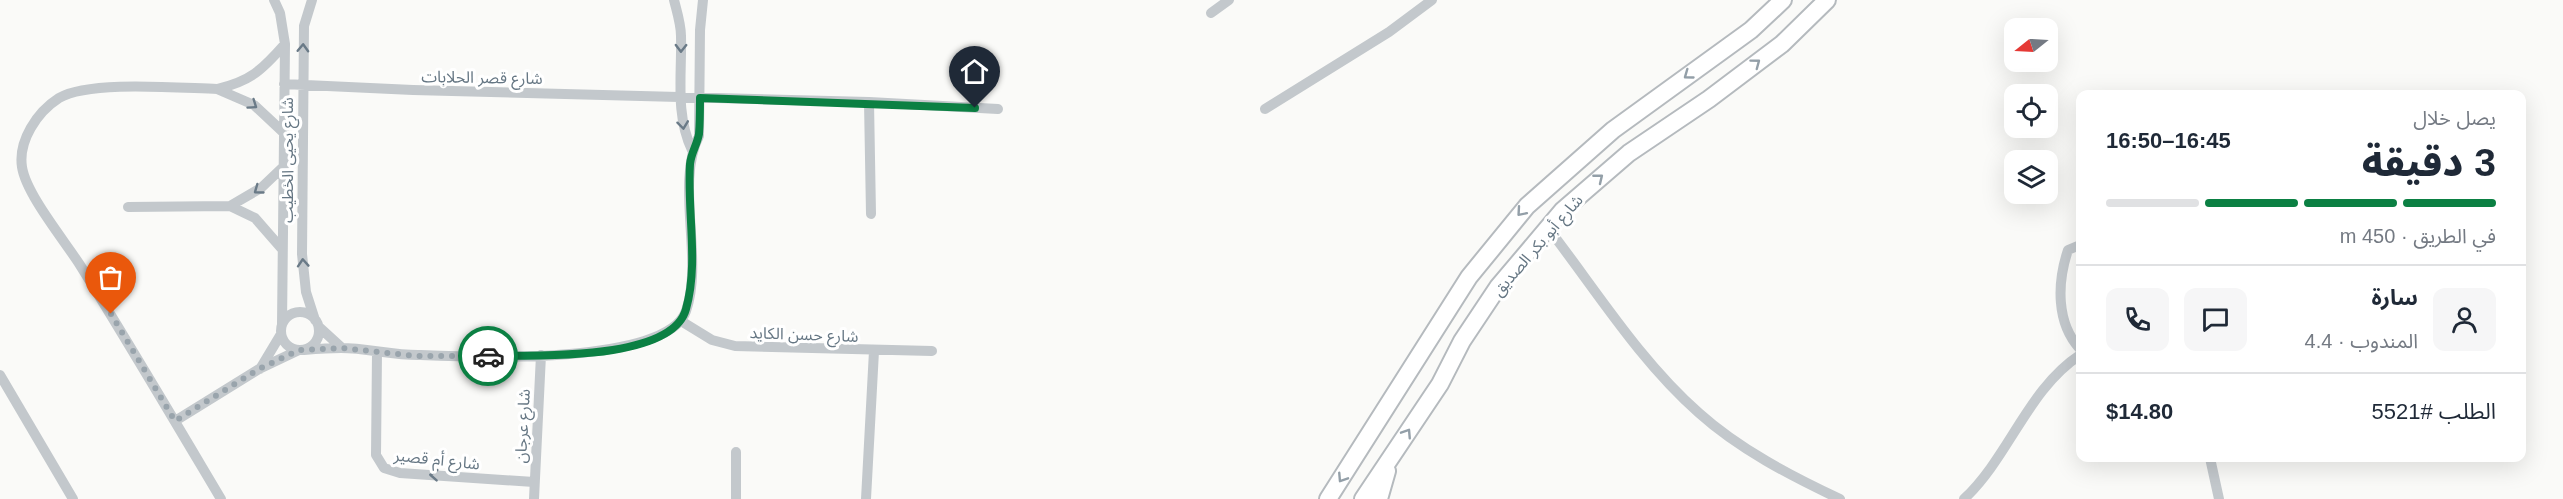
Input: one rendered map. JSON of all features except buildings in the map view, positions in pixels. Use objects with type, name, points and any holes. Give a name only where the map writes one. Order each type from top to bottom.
[{"type":"main road","name":"شارع أبو بكر الصديق","points":[[1328,499],[1469,277],[1527,206],[1613,130],[1751,30],[1783,0]]},
{"type":"main road","name":"شارع أبو بكر الصديق","points":[[1363,499],[1440,384],[1462,341],[1498,287],[1548,228],[1587,188],[1629,153],[1709,99],[1782,44],[1827,0]]},
{"type":"main road","points":[[1379,499],[1392,456]]},
{"type":"street","name":"شارع يحيى الخطيب","points":[[274,0],[280,13],[285,44],[282,329]]},
{"type":"street","name":"شارع يحيى الخطيب","points":[[312,0],[304,26],[302,254],[306,292],[317,324]]},
{"type":"street","points":[[674,0],[681,33],[680,97],[685,137],[692,150]]},
{"type":"street","points":[[282,329],[285,344],[302,350],[342,348],[416,356],[541,355],[578,354],[637,345],[659,337],[681,321],[686,312],[690,276],[692,150],[699,136],[700,30],[703,0]]},
{"type":"street","points":[[1211,13],[1229,0]]},
{"type":"street","points":[[1265,109],[1389,32],[1432,0]]},
{"type":"street","points":[[221,499],[123,334],[30,189],[21,159],[27,135],[34,124],[51,104],[69,93],[104,88],[217,89],[249,79],[285,44]]},
{"type":"street","name":"شارع قصر الحلابات","points":[[284,84],[869,102],[998,109]]},
{"type":"street","points":[[217,89],[254,105],[283,132]]},
{"type":"street","points":[[869,102],[871,214]]},
{"type":"street","name":"شارع يحيى الخطيب","points":[[230,206],[261,188],[282,168]]},
{"type":"street","name":"شارع يحيى الخطيب","points":[[128,207],[230,206],[255,218],[282,249]]},
{"type":"street","points":[[1548,228],[1620,325],[1699,414],[1773,464],[1840,499]]},
{"type":"street","points":[[2076,247],[2068,250],[2060,299],[2066,326],[2076,342]]},
{"type":"street","points":[[259,369],[294,313],[306,313],[342,348]]},
{"type":"street","name":"شارع حسن الكايد","points":[[681,321],[712,340],[735,346],[932,351]]},
{"type":"street","points":[[175,421],[259,369],[314,344],[317,324]]},
{"type":"street","points":[[867,499],[874,351]]},
{"type":"street","name":"شارع أم قصير","points":[[376,352],[376,455],[384,468],[400,473],[534,482]]},
{"type":"street","name":"شارع عرجان","points":[[534,499],[541,355]]},
{"type":"street","points":[[1964,499],[1980,482],[2051,381],[2076,359]]},
{"type":"street","points":[[0,375],[73,499]]},
{"type":"street","points":[[736,452],[736,499]]},
{"type":"street","points":[[2211,462],[2219,499]]},
{"type":"way so far","points":[[111,314],[175,421],[259,369],[299,350],[342,348],[416,356],[488,356]]},
{"type":"route","points":[[488,356],[578,354],[637,345],[674,329],[681,321],[689,299],[692,225],[690,165],[692,150],[699,136],[700,98],[869,102],[975,108]]}]
